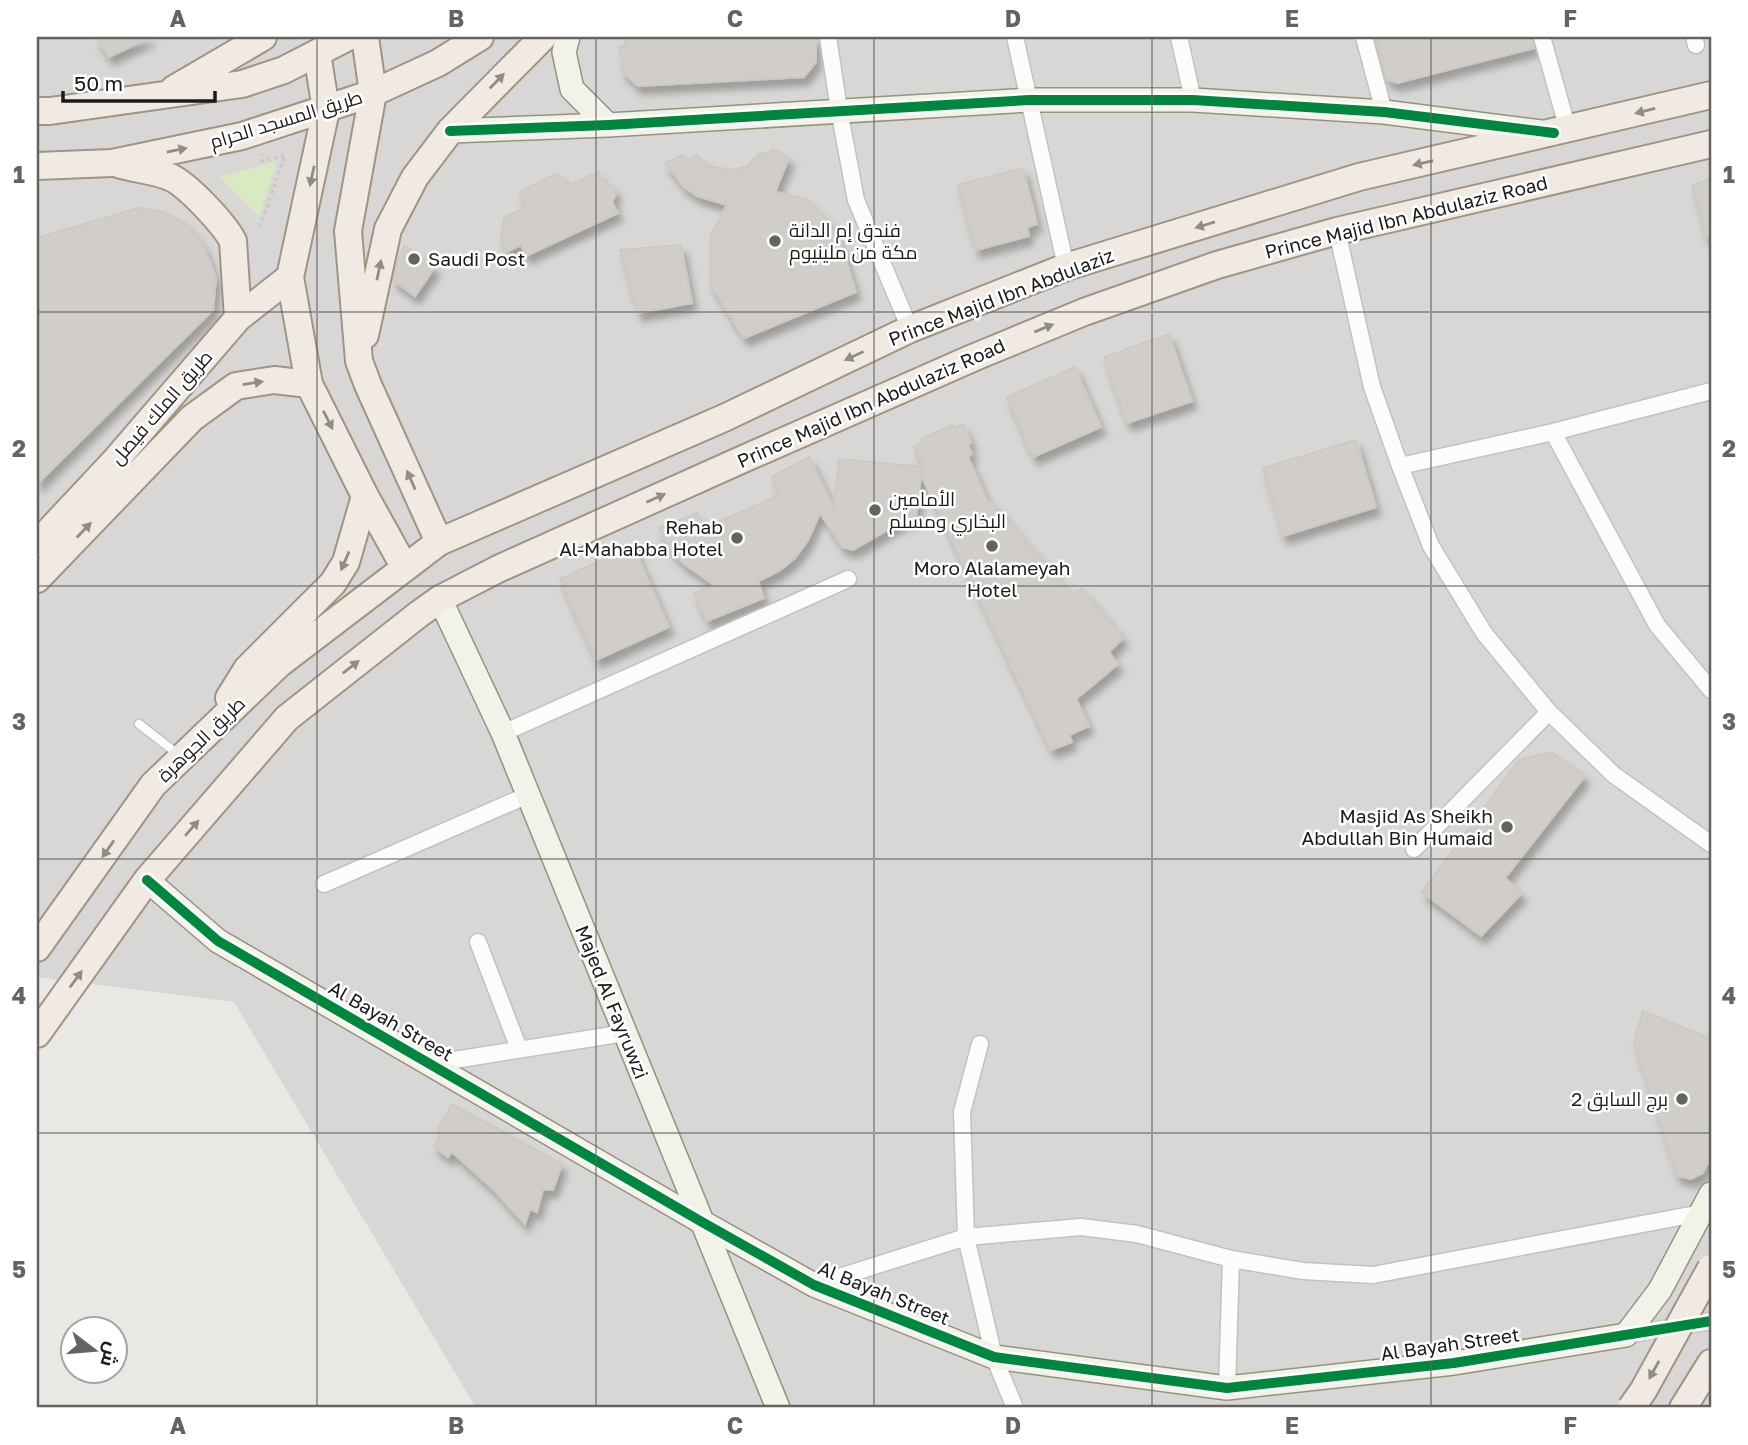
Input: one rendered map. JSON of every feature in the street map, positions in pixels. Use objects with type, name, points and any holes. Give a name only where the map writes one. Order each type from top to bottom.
[{"type":"main road","points":[[37,111],[242,84],[284,69],[348,37]]},
{"type":"main road","points":[[365,37],[373,93],[348,230],[359,360],[439,542]]},
{"type":"main road","name":"طريق المسجد الحرام","points":[[37,166],[112,163],[257,131],[373,93],[438,63],[480,37]]},
{"type":"main road","points":[[359,360],[388,229],[415,177],[450,131],[542,37]]},
{"type":"main road","points":[[166,94],[255,38]]},
{"type":"main road","points":[[317,53],[326,110],[290,277],[309,384],[365,496],[405,568]]},
{"type":"main road","name":"Prince Majid Ibn Abdulaziz","points":[[405,568],[439,542],[724,418],[910,329],[1066,267],[1359,177],[1711,95]]},
{"type":"main road","name":"Prince Majid Ibn Abdulaziz Road","points":[[148,880],[287,718],[414,617],[498,569],[975,356],[1084,312],[1217,265],[1337,231],[1711,144]]},
{"type":"main road","points":[[112,163],[171,177],[212,212],[227,230],[233,241],[238,318]]},
{"type":"main road","name":"طريق الملك فيصل","points":[[37,544],[113,463],[238,318],[290,277]]},
{"type":"main road","name":"طريق الملك فيصل","points":[[37,579],[192,418],[236,386],[274,380],[309,384]]},
{"type":"main road","points":[[724,418],[741,460]]},
{"type":"main road","points":[[208,732],[247,669],[333,583],[346,562],[365,496]]},
{"type":"main road","name":"طريق الجوهرة","points":[[37,948],[153,785],[279,664],[405,568]]},
{"type":"main road","points":[[37,1034],[148,880]]},
{"type":"main road","points":[[1631,1408],[1711,1268]]},
{"type":"main road","points":[[1684,1408],[1711,1363]]},
{"type":"street","points":[[568,37],[564,52],[572,89],[608,125]]},
{"type":"street","points":[[828,37],[856,200],[910,329]]},
{"type":"street","points":[[1015,37],[1066,267]]},
{"type":"street","points":[[1180,37],[1193,100]]},
{"type":"street","points":[[1364,37],[1384,112]]},
{"type":"street","points":[[450,131],[608,125],[1029,100],[1193,100],[1384,112],[1561,132],[1542,37]]},
{"type":"street","points":[[1337,231],[1373,387],[1400,466],[1432,545],[1484,633],[1549,712],[1614,775],[1708,836]]},
{"type":"street","points":[[1400,466],[1553,432],[1711,391]]},
{"type":"street","points":[[1553,432],[1657,625],[1711,690]]},
{"type":"street","points":[[503,733],[848,579]]},
{"type":"street","name":"Majed Al Fayruwzi","points":[[440,600],[503,733],[778,1408]]},
{"type":"street","points":[[1414,849],[1549,712]]},
{"type":"street","points":[[324,884],[528,795]]},
{"type":"street","name":"Al Bayah Street","points":[[148,880],[218,940],[702,1222],[814,1285],[994,1357],[1227,1388],[1454,1363],[1711,1321]]},
{"type":"street","points":[[478,942],[519,1049]]},
{"type":"street","points":[[429,1063],[625,1033]]},
{"type":"street","points":[[980,1044],[962,1112],[966,1237],[994,1357],[1015,1408]]},
{"type":"street","points":[[814,1285],[966,1237],[1081,1227],[1138,1234],[1231,1259],[1303,1271],[1373,1275],[1706,1203]]},
{"type":"street","points":[[1626,1335],[1660,1290],[1706,1203]]},
{"type":"street","points":[[1227,1388],[1231,1259]]},
{"type":"lane","points":[[139,724],[181,757]]},
{"type":"path","points":[[257,131],[261,161],[285,155],[260,227]]},
{"type":"shaded area","points":[[37,37],[1711,37],[1711,1408],[476,1408],[234,1002],[37,977]]},
{"type":"green space","points":[[277,161],[259,217],[220,177]]},
{"type":"building","points":[[96,37],[151,37],[109,57]]},
{"type":"building","points":[[628,37],[816,37],[816,62],[804,77],[638,86],[621,70],[624,65],[619,48],[625,45],[625,39],[629,39]]},
{"type":"building","points":[[1375,37],[1532,37],[1534,48],[1397,83],[1386,79]]},
{"type":"building","name":"فندق إم الدانة مكة من ملينيوم","points":[[773,149],[789,158],[775,192],[806,199],[827,220],[842,248],[856,292],[744,338],[711,285],[711,235],[727,205],[697,196],[684,187],[665,163],[683,155],[688,160],[697,155],[707,166],[733,170],[748,166],[758,154],[768,153]]},
{"type":"building","points":[[1023,168],[1037,224],[1027,227],[1029,236],[976,250],[958,185]]},
{"type":"building","points":[[598,172],[602,181],[613,187],[616,194],[612,202],[618,213],[526,256],[521,245],[506,252],[501,237],[504,218],[525,207],[519,192],[558,173],[567,187]]},
{"type":"building","points":[[1711,179],[1711,237],[1706,238],[1692,185]]},
{"type":"building","points":[[138,208],[163,212],[185,223],[204,247],[216,278],[213,310],[37,484],[37,238]]},
{"type":"building","points":[[681,245],[692,303],[638,313],[620,250]]},
{"type":"building","points":[[405,246],[435,267],[415,296],[393,280],[398,259]]},
{"type":"building","points":[[1169,334],[1192,401],[1127,423],[1104,357]]},
{"type":"building","points":[[1075,367],[1101,427],[1033,457],[1007,397]]},
{"type":"building","points":[[963,424],[971,443],[968,445],[972,454],[968,457],[988,503],[992,502],[1072,595],[1082,588],[1123,638],[1109,652],[1118,664],[1076,699],[1089,726],[1069,735],[1072,742],[1051,750],[921,475],[916,518],[905,520],[853,550],[842,547],[820,513],[808,540],[795,558],[779,571],[758,581],[764,598],[707,621],[694,593],[714,585],[684,564],[671,551],[659,528],[697,513],[706,527],[778,496],[772,477],[809,457],[834,508],[839,459],[924,467],[914,447],[923,443],[921,439],[952,425],[954,428]]},
{"type":"building","points":[[1356,440],[1376,507],[1283,536],[1263,468]]},
{"type":"building","points":[[633,546],[669,627],[596,660],[560,579]]},
{"type":"building","name":"Masjid As Sheikh Abdullah Bin Humaid","points":[[1551,752],[1585,776],[1505,878],[1522,893],[1481,936],[1422,892],[1519,760]]},
{"type":"building","name":"برج السابق 2","points":[[1643,1011],[1711,1039],[1711,1157],[1703,1173],[1691,1179],[1677,1176],[1634,1041]]},
{"type":"building","points":[[452,1104],[562,1164],[553,1190],[543,1189],[537,1212],[530,1209],[525,1224],[493,1189],[452,1152],[448,1157],[434,1146],[439,1138],[439,1126]]},
{"type":"cycle path","points":[[450,131],[608,125],[1029,100],[1193,100],[1384,112],[1554,133]]},
{"type":"cycle path","points":[[147,880],[218,941],[702,1222],[814,1285],[994,1357],[1227,1388],[1454,1363],[1711,1321]]},
{"type":"place","name":"فندق إم الدانة مكة من ملينيوم","points":[[775,241]]},
{"type":"place","name":"Saudi Post","points":[[414,259]]},
{"type":"place","name":"الأمامين البخاري ومسلم","points":[[875,510]]},
{"type":"place","name":"Rehab Al-Mahabba Hotel","points":[[737,538]]},
{"type":"place","name":"Moro Alalameyah Hotel","points":[[992,546]]},
{"type":"place","name":"Masjid As Sheikh Abdullah Bin Humaid","points":[[1507,827]]},
{"type":"place","name":"برج السابق 2","points":[[1682,1099]]}]
